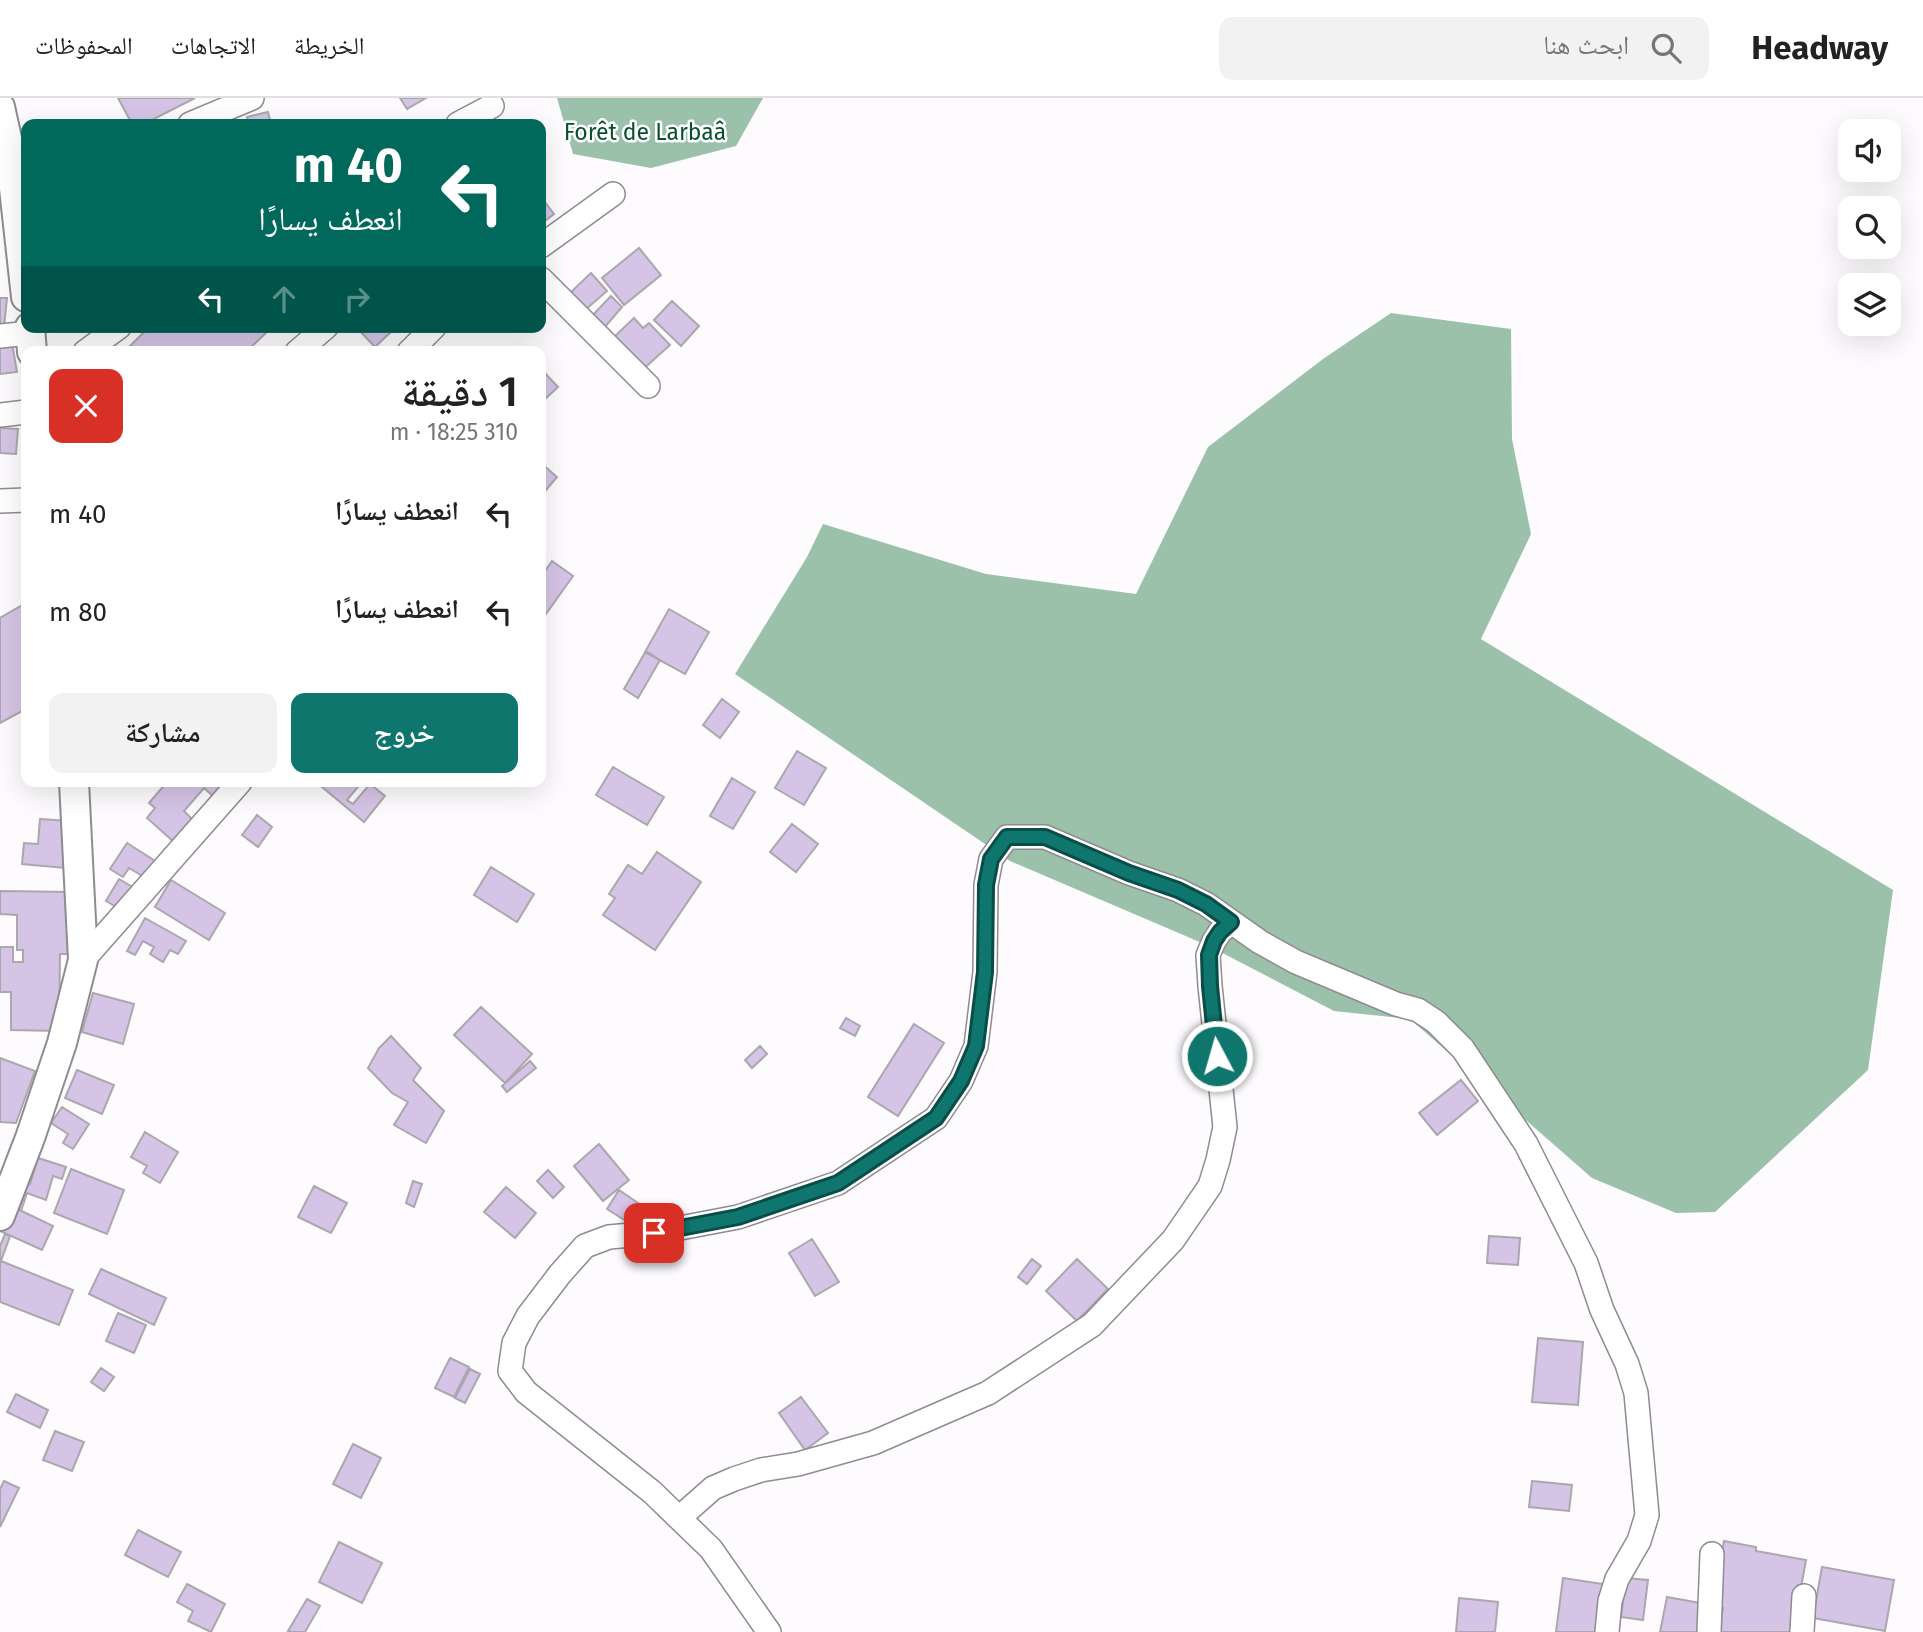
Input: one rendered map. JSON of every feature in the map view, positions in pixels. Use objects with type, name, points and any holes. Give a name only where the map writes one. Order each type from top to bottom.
[{"type":"street","points":[[202,119],[252,98]]},
{"type":"street","points":[[467,119],[492,106]]},
{"type":"street","points":[[0,107],[21,196]]},
{"type":"street","points":[[546,242],[613,194]]},
{"type":"street","points":[[546,284],[648,386]]},
{"type":"street","points":[[93,346],[111,333]]},
{"type":"street","points":[[304,346],[319,333]]},
{"type":"street","points":[[414,346],[428,333]]},
{"type":"street","points":[[0,336],[31,337]]},
{"type":"street","points":[[0,415],[21,413]]},
{"type":"street","points":[[0,501],[21,500]]},
{"type":"street","points":[[0,1216],[62,1043],[83,960],[74,787]]},
{"type":"street","points":[[83,960],[236,787]]},
{"type":"street","points":[[769,1632],[711,1549],[652,1492],[526,1392],[510,1371],[514,1343],[527,1317],[585,1246],[609,1237],[654,1233],[738,1217],[838,1183],[936,1118],[961,1081],[976,1046],[985,972],[986,885],[991,859],[1007,837],[1045,837],[1129,873],[1178,890],[1206,904],[1261,942],[1296,962],[1396,1004],[1418,1010],[1436,1022],[1463,1049],[1527,1144],[1586,1263],[1636,1393],[1647,1515],[1639,1541],[1617,1579],[1610,1601],[1606,1632]]},
{"type":"street","points":[[679,1518],[713,1488],[734,1479],[873,1443],[988,1393],[1092,1325],[1173,1240],[1210,1186],[1225,1127],[1209,955],[1214,941],[1231,922]]},
{"type":"street","points":[[1709,1632],[1712,1554]]},
{"type":"street","points":[[1802,1632],[1804,1596]]},
{"type":"green space","name":"Forêt de Larbaâ","points":[[557,98],[763,98],[736,146],[651,168],[573,154]]},
{"type":"green space","points":[[1391,313],[1511,329],[1512,439],[1531,534],[1481,639],[1893,890],[1868,1070],[1715,1212],[1676,1213],[1592,1178],[1410,1019],[1334,1011],[1209,946],[1010,861],[735,674],[807,557],[823,524],[986,574],[1136,594],[1208,447],[1323,359]]},
{"type":"building","points":[[118,98],[195,98],[154,119],[129,119]]},
{"type":"building","points":[[400,98],[426,98],[407,109]]},
{"type":"building","points":[[268,112],[270,119],[247,119]]},
{"type":"building","points":[[546,204],[554,214],[546,220]]},
{"type":"building","points":[[639,248],[661,275],[624,305],[602,278]]},
{"type":"building","points":[[591,273],[607,291],[585,310],[570,293]]},
{"type":"building","points":[[611,296],[622,307],[604,328],[591,317]]},
{"type":"building","points":[[0,298],[7,298],[4,327],[0,327]]},
{"type":"building","points":[[672,301],[699,326],[681,346],[654,320]]},
{"type":"building","points":[[634,318],[643,328],[649,323],[670,345],[641,371],[612,339]]},
{"type":"building","points":[[143,333],[266,333],[252,346],[130,346]]},
{"type":"building","points":[[362,333],[390,333],[376,346]]},
{"type":"building","points":[[12,343],[17,372],[0,374],[0,346]]},
{"type":"building","points":[[546,374],[558,387],[546,398]]},
{"type":"building","points":[[0,428],[18,429],[16,454],[0,453]]},
{"type":"building","points":[[546,467],[557,477],[546,490]]},
{"type":"building","points":[[552,561],[573,576],[546,614],[546,570]]},
{"type":"building","points":[[21,606],[21,712],[0,723],[0,618]]},
{"type":"building","points":[[669,609],[709,632],[685,674],[645,652]]},
{"type":"building","points":[[646,651],[660,660],[638,698],[624,689]]},
{"type":"building","points":[[722,699],[739,712],[720,738],[703,725]]},
{"type":"building","points":[[797,751],[826,768],[804,805],[775,788]]},
{"type":"building","points":[[613,767],[664,797],[647,825],[596,795]]},
{"type":"building","points":[[732,778],[755,792],[733,829],[710,816]]},
{"type":"building","points":[[163,787],[223,787],[214,797],[204,788],[184,811],[194,821],[175,843],[147,818],[155,808],[149,803]]},
{"type":"building","points":[[322,787],[358,787],[347,800],[353,804],[367,787],[374,787],[385,796],[364,822]]},
{"type":"building","points":[[257,815],[272,827],[258,847],[242,835]]},
{"type":"building","points":[[40,819],[69,821],[65,868],[22,864],[24,843],[38,844]]},
{"type":"building","points":[[792,824],[818,844],[796,872],[770,852]]},
{"type":"building","points":[[127,843],[160,864],[149,880],[129,868],[123,877],[110,869]]},
{"type":"building","points":[[657,852],[701,882],[655,950],[603,915],[615,898],[609,894],[628,865],[642,874]]},
{"type":"building","points":[[491,867],[534,894],[517,922],[474,895]]},
{"type":"building","points":[[119,879],[136,889],[123,911],[106,901]]},
{"type":"building","points":[[171,880],[225,913],[209,940],[155,907]]},
{"type":"building","points":[[0,891],[73,892],[68,954],[60,954],[59,1031],[11,1030],[11,992],[0,992],[0,947],[13,947],[13,962],[23,962],[23,950],[17,950],[17,915],[0,914]]},
{"type":"building","points":[[145,918],[186,941],[178,954],[170,950],[163,962],[150,954],[154,947],[143,941],[135,955],[127,951]]},
{"type":"building","points":[[93,993],[134,1004],[123,1044],[82,1032]]},
{"type":"building","points":[[481,1007],[532,1054],[505,1083],[454,1035]]},
{"type":"building","points":[[846,1018],[860,1026],[855,1036],[840,1028]]},
{"type":"building","points":[[914,1024],[944,1043],[898,1116],[868,1097]]},
{"type":"building","points":[[391,1036],[421,1068],[413,1080],[444,1111],[426,1143],[394,1125],[408,1102],[392,1093],[368,1068],[379,1048]]},
{"type":"building","points":[[760,1046],[767,1054],[752,1068],[745,1060]]},
{"type":"building","points":[[0,1058],[35,1071],[16,1123],[0,1122]]},
{"type":"building","points":[[530,1061],[536,1068],[507,1092],[502,1086]]},
{"type":"building","points":[[77,1070],[114,1085],[102,1114],[65,1098]]},
{"type":"building","points":[[1461,1080],[1478,1101],[1437,1135],[1419,1113]]},
{"type":"building","points":[[62,1107],[89,1124],[73,1149],[63,1143],[68,1134],[51,1123]]},
{"type":"building","points":[[145,1132],[178,1152],[160,1183],[143,1173],[147,1166],[131,1157]]},
{"type":"building","points":[[599,1144],[629,1180],[603,1201],[574,1166]]},
{"type":"building","points":[[38,1158],[66,1167],[62,1179],[53,1176],[46,1200],[27,1193],[21,1211],[14,1208],[22,1182],[30,1184]]},
{"type":"building","points":[[71,1169],[124,1190],[107,1234],[54,1213]]},
{"type":"building","points":[[548,1170],[564,1187],[553,1198],[537,1181]]},
{"type":"building","points":[[413,1181],[422,1184],[414,1207],[406,1203]]},
{"type":"building","points":[[314,1186],[347,1203],[331,1233],[298,1217]]},
{"type":"building","points":[[506,1187],[536,1213],[515,1238],[484,1212]]},
{"type":"building","points":[[619,1190],[641,1205],[629,1223],[607,1209]]},
{"type":"building","points":[[9,1205],[53,1226],[42,1250],[0,1231],[0,1223]]},
{"type":"building","points":[[5,1234],[10,1236],[1,1261],[73,1290],[59,1325],[0,1302],[0,1246]]},
{"type":"building","points":[[1489,1236],[1520,1238],[1518,1265],[1487,1263]]},
{"type":"building","points":[[812,1239],[839,1282],[815,1296],[789,1253]]},
{"type":"building","points":[[1032,1259],[1041,1266],[1027,1284],[1018,1277]]},
{"type":"building","points":[[1077,1259],[1108,1289],[1077,1321],[1046,1291]]},
{"type":"building","points":[[101,1269],[166,1298],[154,1325],[89,1294]]},
{"type":"building","points":[[118,1313],[146,1325],[134,1353],[106,1341]]},
{"type":"building","points":[[1538,1338],[1583,1342],[1578,1405],[1532,1402]]},
{"type":"building","points":[[450,1358],[469,1367],[454,1397],[435,1388]]},
{"type":"building","points":[[101,1368],[114,1377],[104,1391],[91,1382]]},
{"type":"building","points":[[470,1369],[480,1374],[465,1403],[455,1398]]},
{"type":"building","points":[[16,1394],[48,1410],[40,1428],[7,1412]]},
{"type":"building","points":[[801,1397],[828,1433],[805,1450],[779,1413]]},
{"type":"building","points":[[55,1431],[84,1442],[72,1471],[43,1460]]},
{"type":"building","points":[[353,1444],[381,1458],[361,1498],[333,1484]]},
{"type":"building","points":[[4,1481],[19,1488],[0,1527],[0,1489]]},
{"type":"building","points":[[1532,1481],[1572,1485],[1569,1511],[1529,1507]]},
{"type":"building","points":[[138,1530],[181,1552],[168,1577],[125,1555]]},
{"type":"building","points":[[1724,1541],[1756,1547],[1756,1551],[1806,1560],[1793,1632],[1719,1632],[1723,1608],[1712,1606]]},
{"type":"building","points":[[339,1542],[382,1563],[362,1603],[319,1582]]},
{"type":"building","points":[[1822,1567],[1894,1580],[1885,1631],[1813,1618]]},
{"type":"building","points":[[1563,1578],[1603,1584],[1596,1632],[1556,1632]]},
{"type":"building","points":[[1626,1578],[1648,1580],[1643,1620],[1621,1617]]},
{"type":"building","points":[[187,1584],[225,1604],[211,1632],[188,1621],[193,1611],[177,1602]]},
{"type":"building","points":[[1667,1597],[1706,1604],[1701,1632],[1660,1632]]},
{"type":"building","points":[[1459,1598],[1498,1602],[1495,1632],[1456,1632]]},
{"type":"building","points":[[307,1599],[320,1606],[305,1632],[288,1631]]},
{"type":"route","points":[[654,1233],[738,1217],[838,1183],[936,1118],[961,1081],[976,1046],[985,972],[986,885],[991,859],[1007,837],[1045,837],[1129,873],[1178,890],[1206,904],[1231,922],[1214,941],[1209,955],[1217,1056]]}]
